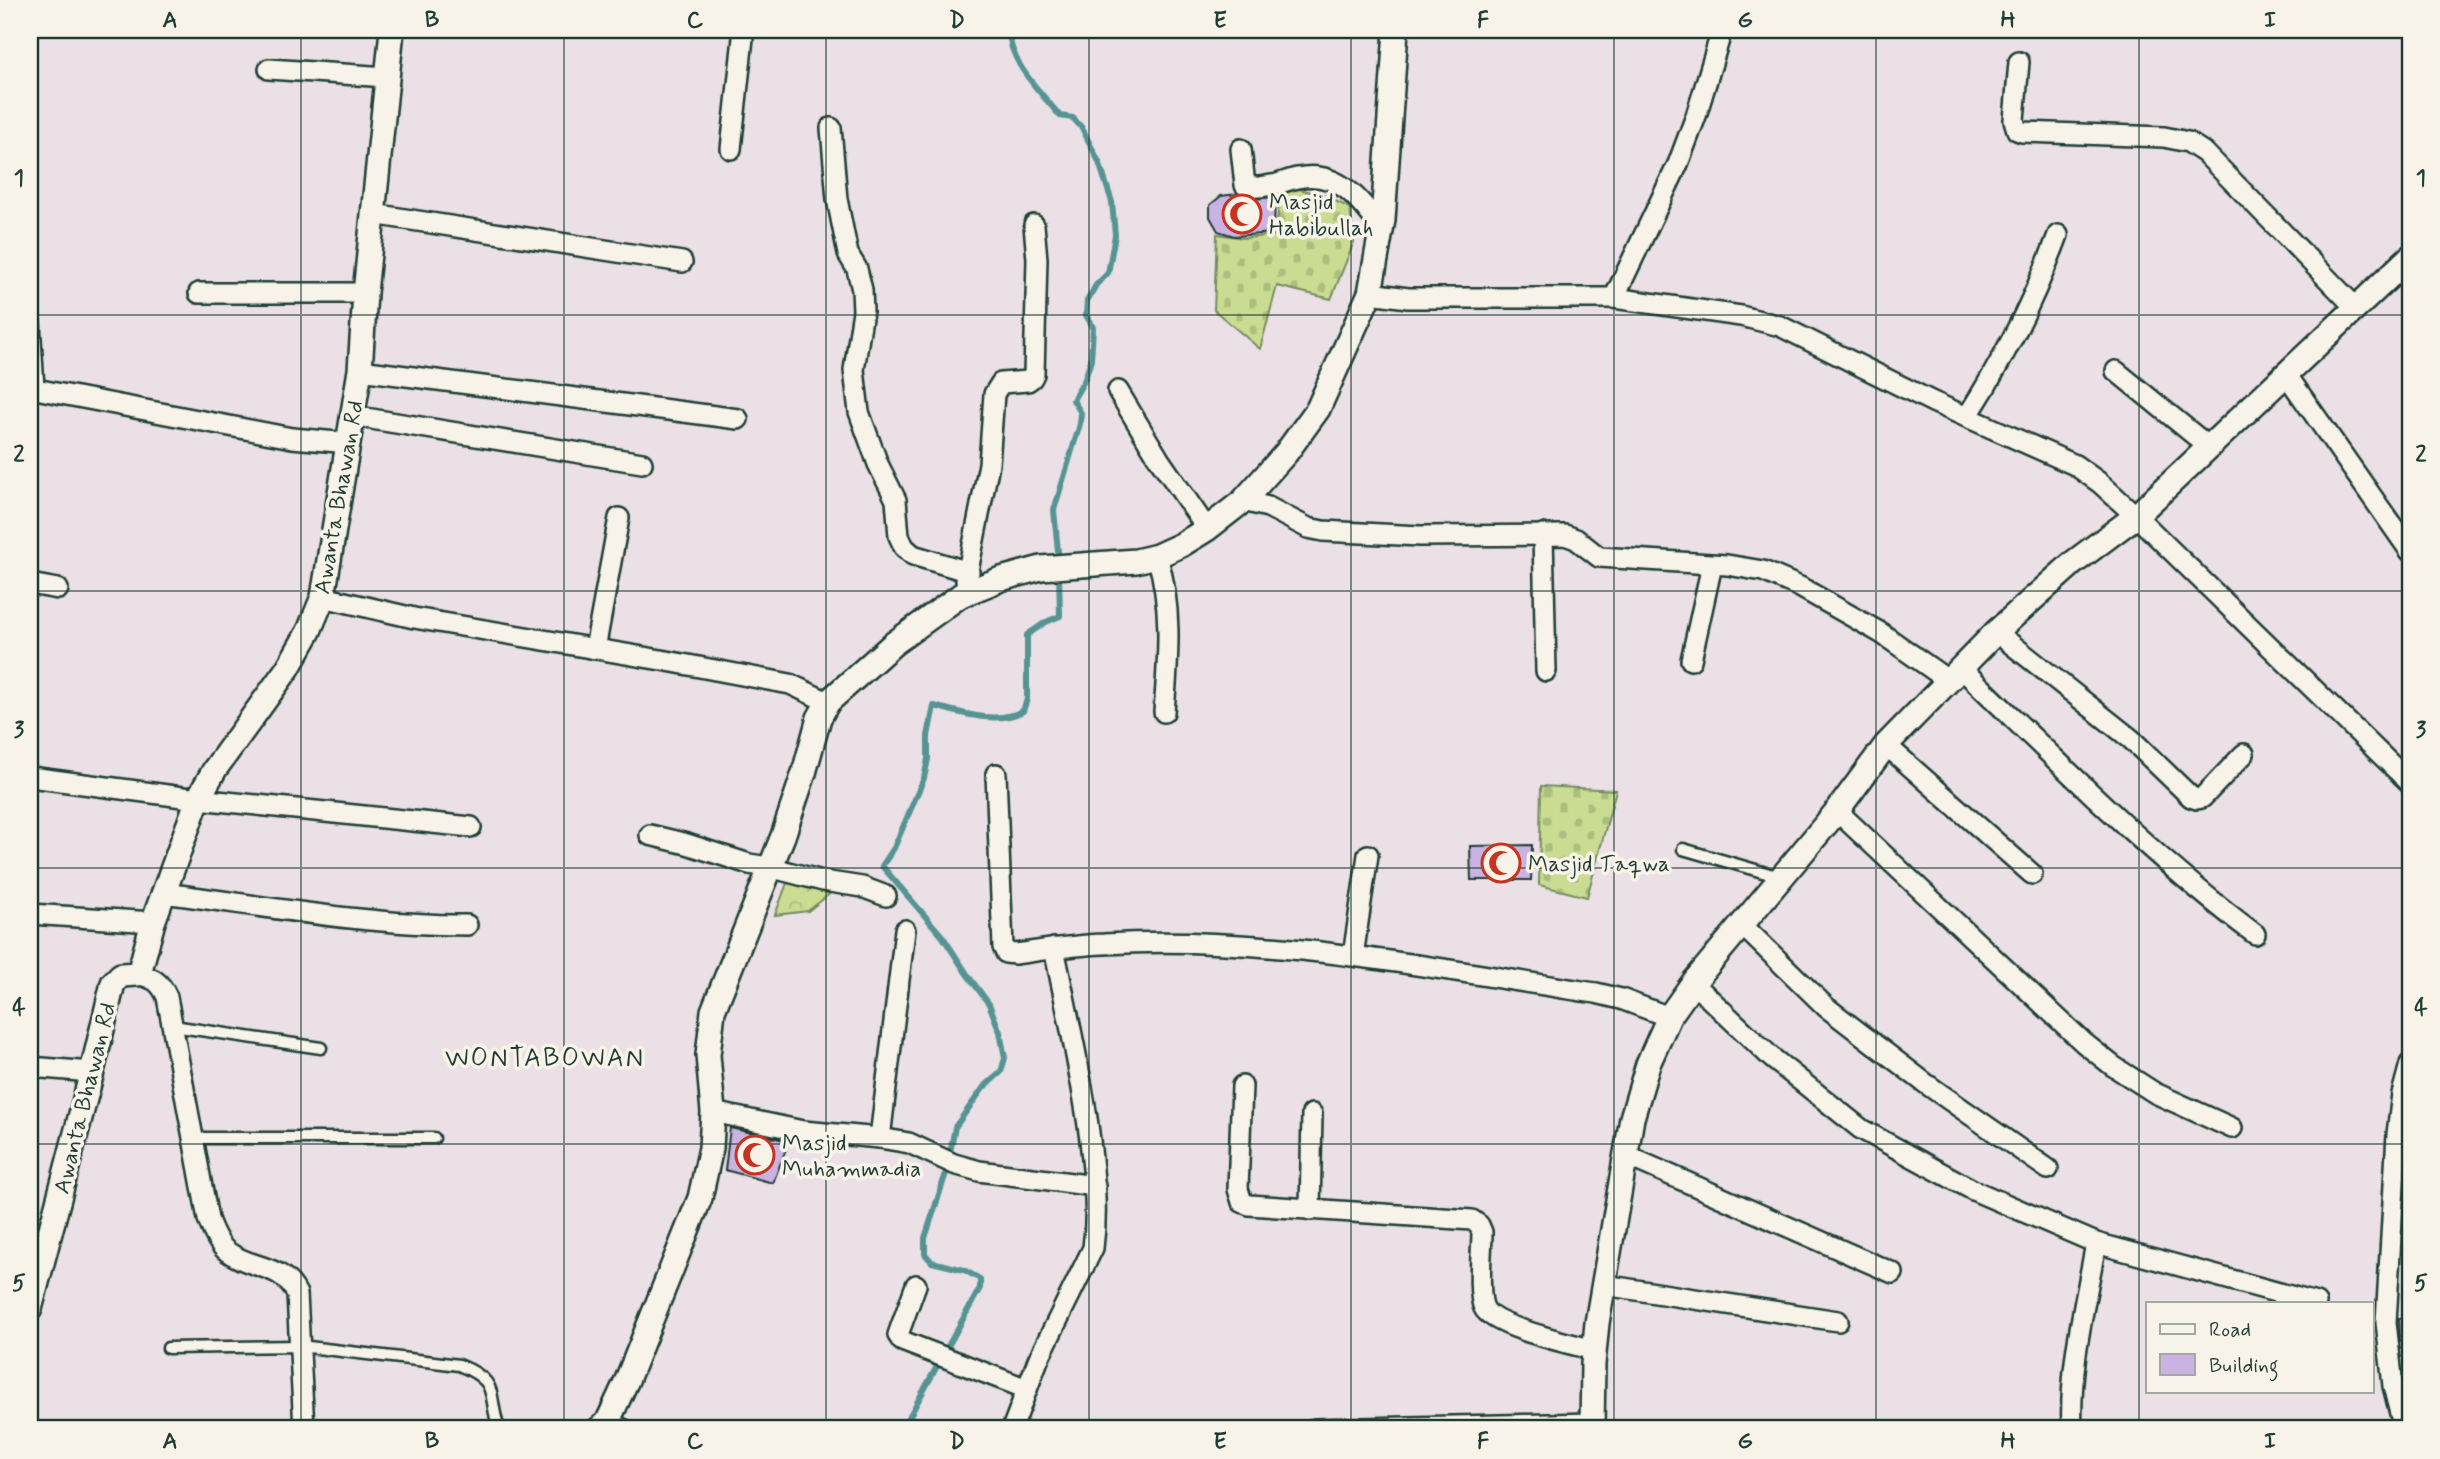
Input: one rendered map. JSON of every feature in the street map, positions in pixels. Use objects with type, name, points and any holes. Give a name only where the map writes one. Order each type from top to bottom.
[{"type":"street","name":"Awanta Bhawan Rd","points":[[30,1310],[113,983],[121,975],[137,974],[163,893],[198,799],[215,769],[288,668],[309,631],[323,597],[360,370],[365,293],[392,30]]},
{"type":"street","points":[[731,149],[742,30]]},
{"type":"street","points":[[609,1427],[700,1198],[710,1149],[713,1112],[708,1055],[713,1012],[783,836],[818,718],[828,702],[893,643],[961,595],[1001,579],[1058,567],[1136,561],[1157,556],[1207,529],[1243,500],[1286,453],[1318,409],[1370,293],[1381,228],[1396,30]]},
{"type":"street","points":[[1614,298],[1678,164],[1696,116],[1722,30]]},
{"type":"street","points":[[2019,62],[2014,120],[2017,130],[2133,134],[2188,142],[2205,153],[2356,308]]},
{"type":"street","points":[[269,69],[387,77]]},
{"type":"street","points":[[831,128],[837,199],[849,254],[857,269],[862,290],[863,311],[854,370],[859,412],[878,464],[897,500],[900,536],[904,547],[913,555],[969,572]]},
{"type":"street","points":[[1241,149],[1245,186],[1265,187],[1299,177],[1326,178],[1343,185],[1359,199],[1381,228]]},
{"type":"street","points":[[373,214],[682,261]]},
{"type":"street","points":[[961,595],[969,572],[989,464],[993,394],[1001,383],[1028,381],[1034,374],[1037,259],[1034,225]]},
{"type":"street","points":[[1967,417],[2000,365],[2027,311],[2058,235]]},
{"type":"street","points":[[1315,1429],[1592,1426],[1594,1350],[1625,1155],[1648,1064],[1670,1017],[1693,983],[1837,811],[1886,745],[1996,632],[2073,563],[2136,516],[2410,257]]},
{"type":"street","points":[[198,293],[365,293]]},
{"type":"street","points":[[1370,293],[1408,298],[1614,298],[1741,316],[1780,326],[1967,417],[2075,465],[2100,483],[2410,783]]},
{"type":"street","points":[[30,323],[32,388],[292,438],[349,443]]},
{"type":"street","points":[[360,370],[738,419]]},
{"type":"street","points":[[2116,371],[2209,447]]},
{"type":"street","points":[[2286,374],[2410,551]]},
{"type":"street","points":[[1118,391],[1159,459],[1207,529]]},
{"type":"street","points":[[353,416],[642,463]]},
{"type":"street","points":[[1243,500],[1268,507],[1308,528],[1324,531],[1420,536],[1565,535],[1576,539],[1599,557],[1763,571],[1800,587],[1955,674],[2152,852],[2255,934]]},
{"type":"street","points":[[595,649],[619,518]]},
{"type":"street","points":[[1543,534],[1546,671]]},
{"type":"street","points":[[1157,556],[1164,577],[1169,625],[1164,712]]},
{"type":"street","points":[[1691,660],[1712,565]]},
{"type":"street","points":[[30,584],[58,589]]},
{"type":"street","points":[[323,597],[414,618],[790,684],[828,702]]},
{"type":"street","points":[[1996,632],[2131,739],[2191,797],[2202,798],[2244,754]]},
{"type":"street","points":[[1886,745],[2032,874]]},
{"type":"street","points":[[996,774],[1003,947],[1006,953],[1104,944],[1157,943],[1285,949],[1353,956],[1596,993],[1670,1017]]},
{"type":"street","points":[[30,777],[198,799],[471,827]]},
{"type":"street","points":[[1837,811],[2084,1043],[2113,1066],[2155,1093],[2232,1128]]},
{"type":"street","points":[[650,835],[734,860],[823,881],[862,887],[886,896]]},
{"type":"street","points":[[1353,956],[1368,855]]},
{"type":"street","points":[[163,893],[380,921],[467,925]]},
{"type":"street","points":[[30,914],[153,922]]},
{"type":"street","points":[[1742,925],[1826,1007],[1925,1083],[2048,1169]]},
{"type":"street","points":[[880,1138],[905,930]]},
{"type":"street","points":[[1012,1429],[1051,1331],[1093,1248],[1097,1206],[1078,1064],[1054,948]]},
{"type":"street","points":[[137,974],[153,978],[162,985],[167,997],[208,1219],[214,1234],[226,1251],[283,1275],[292,1283],[297,1294],[304,1429]]},
{"type":"street","points":[[1693,983],[1793,1075],[1861,1129],[1973,1191],[2096,1243],[2312,1302]]},
{"type":"street","points":[[2404,1429],[2402,1384],[2379,1320],[2402,1094],[2410,1064]]},
{"type":"street","points":[[30,1067],[92,1072]]},
{"type":"street","points":[[1242,1086],[1238,1189],[1242,1202],[1249,1205],[1310,1210],[1472,1220],[1479,1225],[1482,1232],[1481,1298],[1485,1310],[1492,1318],[1594,1350]]},
{"type":"street","points":[[713,1112],[803,1131],[909,1143],[979,1171],[1095,1186]]},
{"type":"street","points":[[1310,1210],[1312,1114]]},
{"type":"street","points":[[1625,1155],[1893,1273]]},
{"type":"street","points":[[2072,1429],[2070,1400],[2074,1362],[2096,1243]]},
{"type":"street","points":[[916,1284],[898,1335],[902,1341],[1027,1389]]},
{"type":"street","points":[[1604,1285],[1838,1321]]},
{"type":"lane","points":[[1683,849],[1782,878]]},
{"type":"lane","points":[[173,1026],[321,1048]]},
{"type":"lane","points":[[193,1138],[433,1138]]},
{"type":"lane","points":[[168,1348],[300,1346],[459,1365],[479,1373],[488,1383],[494,1399],[499,1429]]},
{"type":"green space","points":[[1295,188],[1323,195],[1350,208],[1354,242],[1331,299],[1277,286],[1260,349],[1214,310],[1217,234],[1244,238],[1276,235],[1280,190]]},
{"type":"green space","points":[[1541,786],[1616,790],[1587,897],[1539,885]]},
{"type":"green space","points":[[787,883],[837,888],[808,911],[775,915]]},
{"type":"building","name":"Masjid Habibullah","points":[[1237,194],[1252,199],[1275,197],[1274,233],[1234,236],[1218,231],[1210,217],[1210,205],[1221,196]]},
{"type":"building","name":"Masjid Taqwa","points":[[1532,845],[1531,880],[1471,880],[1470,846]]},
{"type":"building","name":"Masjid Muhammadia","points":[[730,1128],[789,1141],[773,1183],[725,1170]]},
{"type":"building","points":[[2410,1316],[2410,1339],[2400,1341],[2399,1318]]},
{"type":"waterway","points":[[1009,30],[1014,54],[1027,76],[1060,116],[1073,118],[1082,128],[1099,162],[1112,202],[1115,235],[1108,273],[1096,285],[1087,301],[1086,315],[1093,327],[1091,360],[1085,379],[1073,400],[1081,413],[1080,424],[1054,510],[1059,562]]},
{"type":"waterway","points":[[912,1429],[908,1419],[980,1288],[980,1279],[964,1270],[932,1262],[925,1254],[925,1238],[946,1173],[955,1127],[984,1087],[1001,1072],[1005,1058],[1000,1032],[989,1004],[943,937],[882,866],[894,848],[924,778],[934,706],[990,717],[1002,717],[1023,711],[1027,699],[1027,635],[1060,616],[1059,573]]},
{"type":"place","name":"Masjid Habibullah","points":[[1242,214]]},
{"type":"place","name":"Masjid Taqwa","points":[[1501,863]]},
{"type":"place","name":"Masjid Muhammadia","points":[[755,1155]]},
{"type":"district","name":"WONTABOWAN","points":[[545,1057]]}]
